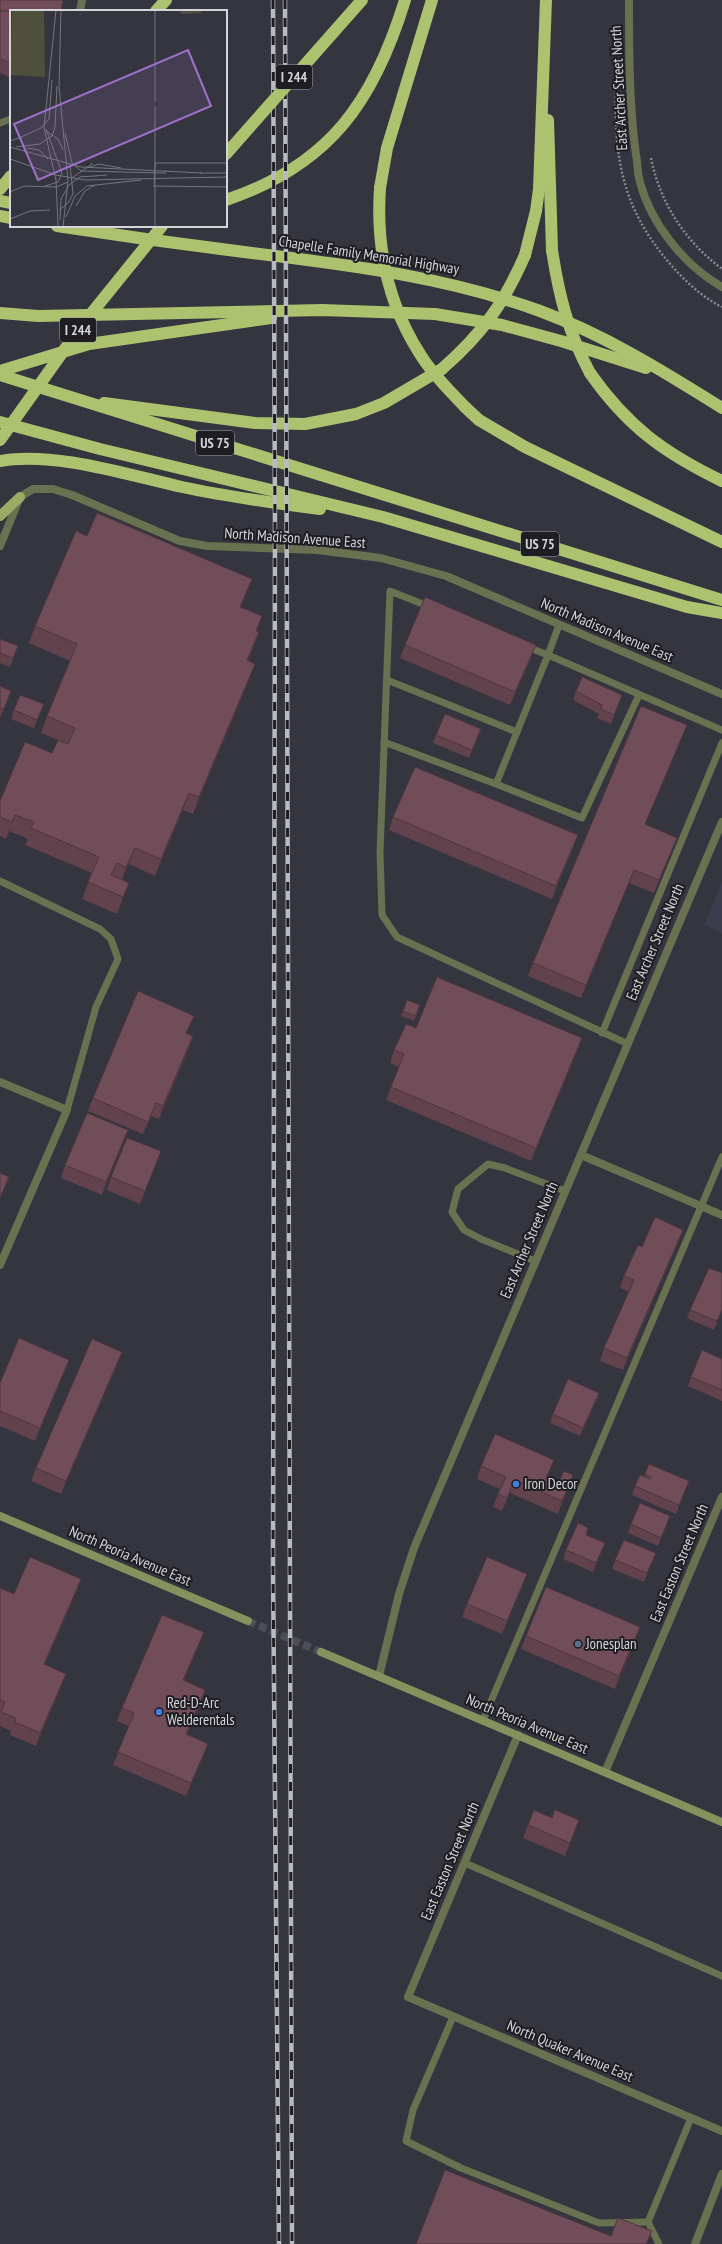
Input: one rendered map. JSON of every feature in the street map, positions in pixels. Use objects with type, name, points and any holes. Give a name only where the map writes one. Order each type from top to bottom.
[{"type":"highway","points":[[157,10],[166,0]]},
{"type":"highway","name":"I 244","points":[[227,153],[362,0]]},
{"type":"highway","points":[[227,200],[254,190],[278,178],[324,146],[348,118],[371,86],[385,60],[405,0]]},
{"type":"highway","points":[[432,0],[387,148],[380,188],[379,234],[382,255],[398,313],[420,355],[465,407],[479,420],[525,447],[722,542]]},
{"type":"highway","points":[[73,399],[256,423],[305,424],[356,414],[384,404],[443,368],[476,338],[496,312],[506,297],[525,255],[536,211],[539,188],[546,0]]},
{"type":"highway","points":[[545,18],[552,250],[562,309],[572,336],[590,373],[611,401],[650,439],[679,459],[722,481]]},
{"type":"highway","points":[[0,189],[10,177]]},
{"type":"highway","points":[[0,201],[10,202]]},
{"type":"highway","points":[[0,216],[10,218]]},
{"type":"highway","name":"Chapelle Family Memorial Highway","points":[[64,227],[327,262],[419,277],[463,287],[540,311],[595,334],[669,375],[722,408]]},
{"type":"highway","name":"I 244","points":[[0,440],[82,324],[161,227]]},
{"type":"highway","points":[[0,313],[38,316],[322,310],[435,314],[502,325],[561,341],[669,375]]},
{"type":"highway","points":[[0,371],[89,344],[322,310]]},
{"type":"highway","name":"US 75","points":[[0,375],[722,600]]},
{"type":"highway","points":[[0,422],[100,449],[383,517],[687,606],[722,613]]},
{"type":"highway","points":[[0,461],[26,458],[68,462],[246,499],[383,517]]},
{"type":"main road","points":[[0,516],[20,497]]},
{"type":"main road","name":"North Peoria Avenue East","points":[[0,1516],[248,1621]]},
{"type":"main road","name":"North Peoria Avenue East","points":[[321,1652],[722,1822]]},
{"type":"street","points":[[80,10],[82,0]]},
{"type":"street","name":"East Archer Street North","points":[[629,0],[632,128],[639,181],[650,207],[674,246],[694,266],[722,287]]},
{"type":"street","name":"North Madison Avenue East","points":[[20,497],[33,489],[53,489],[72,495],[180,541],[207,546],[317,550],[380,558],[446,576],[722,694]]},
{"type":"street","points":[[0,546],[20,497]]},
{"type":"street","name":"East Archer Street North","points":[[379,1676],[399,1594],[414,1548],[722,822]]},
{"type":"street","points":[[0,1082],[67,1110],[0,1265]]},
{"type":"street","points":[[580,1155],[722,1215]]},
{"type":"street","name":"East Easton Street North","points":[[605,1772],[722,1497]]},
{"type":"street","name":"East Easton Street North","points":[[408,1997],[518,1735]]},
{"type":"street","name":"North Quaker Avenue East","points":[[408,1997],[722,2131]]},
{"type":"street","points":[[695,2244],[722,2174]]},
{"type":"lane","points":[[0,123],[10,119]]},
{"type":"lane","points":[[440,612],[390,591],[380,852],[382,915],[397,937],[628,1044]]},
{"type":"lane","points":[[496,784],[559,625]]},
{"type":"lane","points":[[520,644],[722,730]]},
{"type":"lane","points":[[387,680],[517,732]]},
{"type":"lane","points":[[384,742],[582,818],[639,694]]},
{"type":"lane","points":[[602,1033],[722,743]]},
{"type":"lane","points":[[0,881],[100,929],[112,939],[118,959],[96,1007],[67,1110]]},
{"type":"lane","points":[[483,1720],[722,1157]]},
{"type":"lane","points":[[535,1260],[481,1239],[464,1230],[452,1212],[458,1189],[488,1164],[506,1168],[565,1191]]},
{"type":"lane","points":[[465,1863],[722,1976]]},
{"type":"lane","points":[[453,2016],[414,2110],[406,2141],[461,2168],[599,2223],[648,2222]]},
{"type":"lane","points":[[659,2244],[648,2222],[691,2118]]},
{"type":"path","name":"East Archer Street North","points":[[650,154],[659,191],[672,216],[689,239],[707,258],[722,269]]},
{"type":"shaded area","points":[[722,882],[722,933],[704,925]]},
{"type":"building","points":[[0,0],[63,0],[61,10],[10,10],[0,12]]},
{"type":"building","points":[[1,11],[10,11],[10,63],[0,59]]},
{"type":"building","points":[[97,513],[252,579],[240,607],[262,616],[256,631],[259,632],[247,660],[255,664],[199,797],[189,793],[161,859],[135,848],[126,867],[117,863],[111,875],[129,883],[123,897],[88,882],[99,857],[31,828],[34,822],[15,815],[12,822],[0,817],[0,801],[25,742],[52,753],[58,740],[68,744],[75,728],[47,716],[77,644],[35,626],[76,531],[87,536]]},
{"type":"building","points":[[425,597],[536,645],[515,692],[405,645]]},
{"type":"building","points":[[0,639],[18,646],[13,658],[0,653]]},
{"type":"building","points":[[582,677],[622,695],[614,715],[601,709],[602,705],[576,691]]},
{"type":"building","points":[[0,686],[11,691],[4,709],[0,708]]},
{"type":"building","points":[[20,695],[44,704],[37,720],[14,710]]},
{"type":"building","points":[[641,706],[687,725],[645,824],[677,838],[659,880],[634,870],[586,985],[533,963]]},
{"type":"building","points":[[445,714],[481,729],[472,750],[436,735]]},
{"type":"building","points":[[415,767],[578,835],[556,886],[393,817]]},
{"type":"building","points":[[437,977],[582,1038],[536,1148],[391,1087],[404,1054],[394,1050],[406,1024],[416,1028]]},
{"type":"building","points":[[138,991],[194,1016],[186,1033],[193,1036],[163,1106],[156,1103],[148,1122],[93,1098]]},
{"type":"building","points":[[407,1000],[420,1005],[415,1016],[403,1011]]},
{"type":"building","points":[[87,1113],[128,1130],[106,1182],[65,1165]]},
{"type":"building","points":[[127,1138],[161,1151],[145,1191],[111,1177]]},
{"type":"building","points":[[0,1173],[9,1177],[0,1198]]},
{"type":"building","points":[[655,1217],[683,1230],[627,1358],[604,1348],[634,1280],[624,1276],[638,1245],[642,1247]]},
{"type":"building","points":[[709,1268],[722,1273],[722,1310],[717,1321],[690,1310]]},
{"type":"building","points":[[19,1338],[69,1360],[40,1428],[0,1411],[0,1383]]},
{"type":"building","points":[[92,1339],[122,1352],[66,1481],[36,1468]]},
{"type":"building","points":[[702,1350],[722,1359],[722,1390],[691,1377]]},
{"type":"building","points":[[568,1379],[599,1393],[583,1428],[553,1414]]},
{"type":"building","points":[[495,1434],[554,1460],[546,1478],[568,1488],[562,1501],[515,1480],[507,1498],[498,1494],[506,1477],[481,1466]]},
{"type":"building","points":[[649,1464],[689,1481],[679,1505],[635,1486],[640,1475],[650,1479],[651,1477],[645,1474]]},
{"type":"building","points":[[564,1471],[573,1475],[567,1488],[558,1484]]},
{"type":"building","points":[[640,1503],[670,1516],[661,1538],[631,1524]]},
{"type":"building","points":[[578,1523],[588,1528],[586,1535],[605,1543],[596,1563],[566,1550]]},
{"type":"building","points":[[624,1540],[656,1553],[647,1573],[615,1560]]},
{"type":"building","points":[[30,1557],[81,1579],[44,1664],[66,1674],[40,1733],[15,1722],[16,1718],[1,1712],[5,1702],[0,1699],[0,1588],[14,1594]]},
{"type":"building","points":[[487,1557],[527,1574],[507,1621],[467,1604]]},
{"type":"building","name":"Jonesplan","points":[[546,1587],[640,1627],[619,1676],[526,1636]]},
{"type":"building","name":"Red-D-Arc Welderentals","points":[[162,1615],[204,1632],[183,1680],[205,1690],[186,1734],[208,1744],[191,1783],[118,1752],[134,1713],[122,1708]]},
{"type":"building","points":[[534,1810],[552,1818],[555,1810],[579,1820],[570,1843],[528,1825]]},
{"type":"building","points":[[445,2170],[611,2236],[618,2218],[652,2231],[646,2244],[416,2244]]},
{"type":"tunnel","points":[[248,1621],[321,1652]]},
{"type":"railway","points":[[273,0],[275,530],[273,1570],[279,2244]]},
{"type":"railway","points":[[285,0],[292,2244]]},
{"type":"place","name":"Iron Decor","points":[[516,1484]]},
{"type":"place","name":"Jonesplan","points":[[578,1644]]},
{"type":"place","name":"Red-D-Arc Welderentals","points":[[159,1712]]}]
